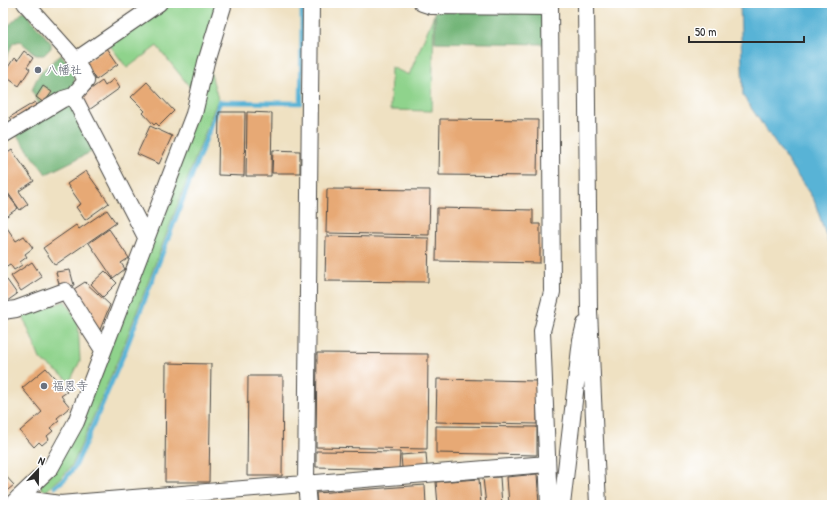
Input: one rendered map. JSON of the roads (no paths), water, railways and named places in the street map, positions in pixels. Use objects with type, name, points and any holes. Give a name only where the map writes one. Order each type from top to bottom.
[{"type":"street","points":[[3,135],[63,99],[73,96],[86,81],[76,60],[25,3]]},
{"type":"street","points":[[76,60],[159,3]]},
{"type":"street","points":[[14,502],[51,467],[76,422],[194,114],[206,62],[224,3]]},
{"type":"street","points":[[308,505],[306,483],[311,3]]},
{"type":"street","points":[[422,3],[431,6],[550,5],[552,292],[542,331],[546,464],[549,505]]},
{"type":"street","points":[[586,3],[589,311],[598,505]]},
{"type":"street","points":[[73,96],[146,237]]},
{"type":"street","points":[[3,311],[16,309],[65,291],[103,350]]},
{"type":"street","points":[[562,505],[581,340],[589,311]]},
{"type":"street","points":[[14,502],[60,504],[546,464]]},
{"type":"water","points":[[740,3],[832,3],[832,253],[814,200],[743,96]]},
{"type":"waterway","points":[[55,487],[66,478],[76,465],[126,349],[220,102],[301,103],[302,3]]},
{"type":"place","name":"八幡社","points":[[38,70]]},
{"type":"place","name":"福恩寺","points":[[44,386]]}]
